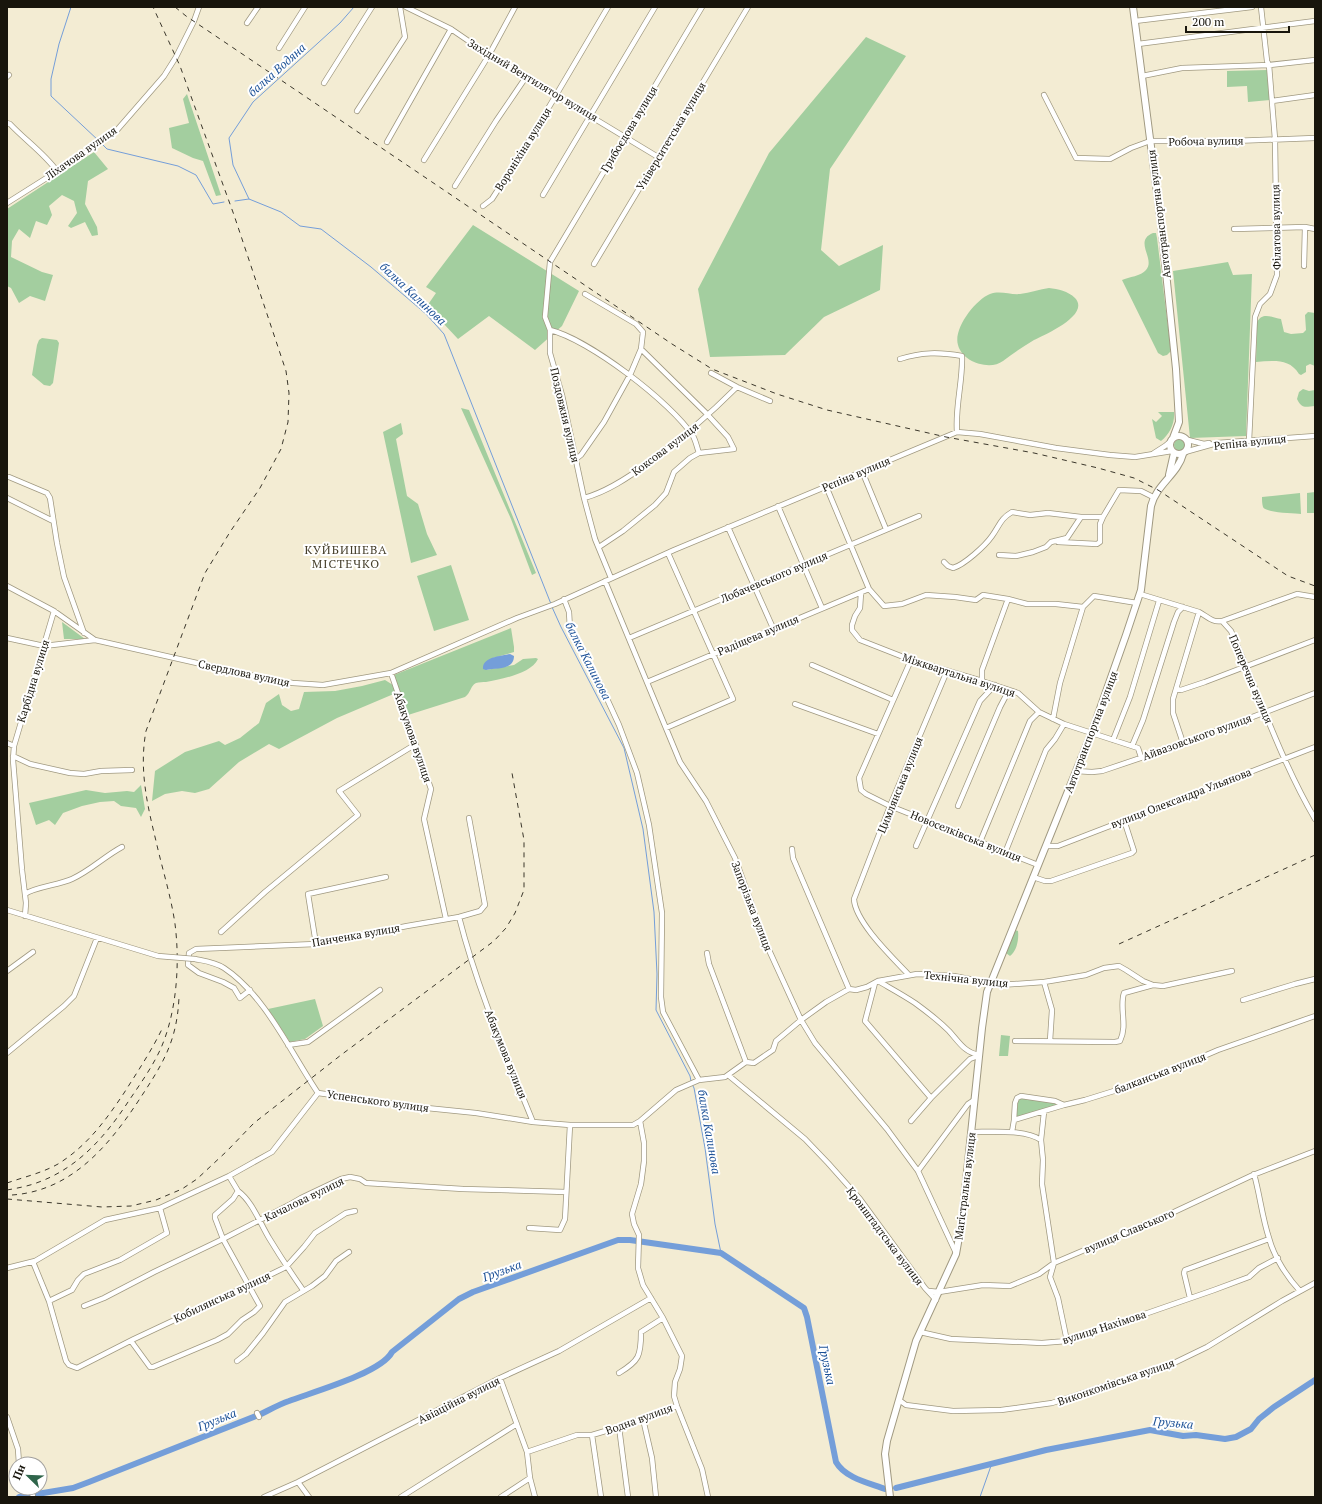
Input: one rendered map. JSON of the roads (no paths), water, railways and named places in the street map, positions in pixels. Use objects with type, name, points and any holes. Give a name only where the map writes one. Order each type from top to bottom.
[{"type":"main road","name":"Автотранспортна вулиця","points":[[1133,7],[1161,224],[1176,369],[1179,422]]},
{"type":"main road","points":[[1173,452],[1179,454],[1184,453],[1189,445],[1179,422]]},
{"type":"main road","points":[[1169,477],[1173,452],[1170,446],[1179,422]]},
{"type":"main road","points":[[1172,439],[1177,436],[1182,436],[1187,439]]},
{"type":"main road","name":"Автотранспортна вулиця","points":[[990,984],[1091,734],[1137,603],[1140,594],[1154,497],[1178,466],[1184,453]]},
{"type":"main road","name":"Магістральна вулиця","points":[[890,1497],[885,1454],[887,1441],[913,1348],[956,1254],[962,1220],[972,1132],[984,1003],[990,984]]},
{"type":"street","name":"Ліхачова вулиця","points":[[7,203],[108,137],[116,130],[164,76],[176,57],[194,21],[199,7]]},
{"type":"street","points":[[247,23],[258,7]]},
{"type":"street","points":[[279,48],[305,7]]},
{"type":"street","points":[[324,83],[372,7]]},
{"type":"street","points":[[357,111],[405,37],[400,7]]},
{"type":"street","name":"Західний Вентилятор вулиця","points":[[406,7],[451,29],[490,55],[658,157]]},
{"type":"street","points":[[424,160],[490,55],[515,7]]},
{"type":"street","name":"Вороніхіна вулиця","points":[[484,206],[492,199],[608,7]]},
{"type":"street","points":[[543,195],[655,7]]},
{"type":"street","name":"Грибоєдова вулиця","points":[[557,250],[702,7]]},
{"type":"street","name":"Університетська вулиця","points":[[594,264],[748,7]]},
{"type":"street","points":[[1135,21],[1252,7]]},
{"type":"street","name":"Філатова вулиця","points":[[1249,441],[1255,317],[1260,304],[1270,294],[1277,275],[1275,139],[1269,65],[1266,61],[1261,7]]},
{"type":"street","points":[[1138,44],[1315,21]]},
{"type":"street","points":[[387,142],[451,29]]},
{"type":"street","points":[[1142,76],[1182,68],[1269,65],[1315,60]]},
{"type":"street","points":[[455,186],[526,77]]},
{"type":"street","name":"Робоча вулиця","points":[[1044,95],[1076,158],[1110,160],[1131,148],[1150,141],[1315,138]]},
{"type":"street","points":[[1272,101],[1315,95]]},
{"type":"street","points":[[7,123],[10,124],[49,161],[57,171]]},
{"type":"street","points":[[1304,266],[1305,227]]},
{"type":"street","points":[[1234,229],[1305,227],[1315,229]]},
{"type":"street","name":"Поздовжня вулиця","points":[[557,250],[550,262],[548,275],[546,317],[550,330],[550,353],[562,395],[584,498],[599,547],[611,578]]},
{"type":"street","points":[[576,459],[581,455],[604,422],[630,375],[641,349],[642,332],[636,324],[585,294]]},
{"type":"street","points":[[550,330],[580,342],[630,375],[672,412],[690,432],[694,438],[699,453]]},
{"type":"street","points":[[599,547],[623,532],[655,505],[666,493],[674,472],[690,458],[699,453],[734,449],[728,437],[708,415],[641,349]]},
{"type":"street","points":[[900,359],[924,353],[944,353],[962,356],[962,370],[956,418],[957,432]]},
{"type":"street","points":[[710,373],[737,387],[770,400]]},
{"type":"street","name":"Коксова вулиця","points":[[584,498],[596,495],[632,474],[690,432],[737,387]]},
{"type":"street","name":"Рєпіна вулиця","points":[[555,604],[728,527],[957,432],[980,434],[1056,448],[1110,455],[1135,457],[1173,452]]},
{"type":"street","name":"Рєпіна вулиця","points":[[1184,453],[1217,443],[1315,436]]},
{"type":"street","points":[[1150,455],[1165,446],[1172,439]]},
{"type":"street","points":[[1187,439],[1204,444],[1217,443]]},
{"type":"street","points":[[862,471],[886,529]]},
{"type":"street","points":[[9,476],[47,493],[50,498],[64,577],[84,633]]},
{"type":"street","points":[[826,486],[869,589],[884,606],[902,604],[926,595],[976,600],[983,595],[1027,604],[1056,604],[1083,607]]},
{"type":"street","points":[[1051,542],[1097,544],[1100,542],[1100,524],[1102,517],[1119,490],[1141,491],[1154,497]]},
{"type":"street","points":[[7,498],[53,521]]},
{"type":"street","points":[[778,506],[822,608]]},
{"type":"street","points":[[944,562],[953,568],[964,562],[991,538],[1003,518],[1012,512],[1030,515],[1048,513],[1081,517],[1102,517]]},
{"type":"street","name":"Лобачевського вулиця","points":[[629,638],[919,516]]},
{"type":"street","points":[[999,555],[1016,556],[1033,552],[1046,547],[1051,542],[1067,538],[1081,517]]},
{"type":"street","points":[[728,527],[773,628]]},
{"type":"street","points":[[666,728],[733,699],[668,553]]},
{"type":"street","name":"Запорізька вулиця","points":[[605,581],[680,762],[706,801],[735,858],[752,904],[758,926],[801,1020],[815,1043],[887,1129],[918,1170],[956,1254]]},
{"type":"street","name":"Свердлова вулиця","points":[[7,586],[54,611],[95,640],[272,680],[294,684],[323,685],[391,673],[517,618],[555,604]]},
{"type":"street","name":"Радіщева вулиця","points":[[647,682],[869,589]]},
{"type":"street","name":"Міжквартальна вулиця","points":[[861,593],[860,608],[852,625],[855,634],[860,640],[911,660],[1018,693],[1040,712],[1053,719],[1091,734],[1132,746]]},
{"type":"street","points":[[1140,594],[1199,612],[1217,622],[1296,594],[1315,598]]},
{"type":"street","points":[[1053,719],[1060,683],[1083,607],[1094,596],[1137,603]]},
{"type":"street","points":[[564,599],[569,612],[570,628],[597,677],[619,725],[637,773],[649,825],[662,913],[661,997],[664,1012],[699,1080]]},
{"type":"street","points":[[982,681],[982,670],[1008,599]]},
{"type":"street","points":[[1113,740],[1130,697],[1159,601]]},
{"type":"street","points":[[1141,757],[1138,748],[1132,746],[1143,720],[1174,622],[1178,612],[1183,607]]},
{"type":"street","name":"Карбідна вулиця","points":[[25,916],[26,903],[13,756],[14,746],[54,611]]},
{"type":"street","points":[[1182,744],[1173,713],[1173,699],[1199,612]]},
{"type":"street","name":"Поперечна вулиця","points":[[1222,621],[1231,631],[1284,759],[1315,819]]},
{"type":"street","points":[[7,638],[44,646],[95,640]]},
{"type":"street","points":[[1176,689],[1181,690],[1205,682],[1315,640]]},
{"type":"street","points":[[795,704],[878,734],[911,660]]},
{"type":"street","points":[[812,665],[893,700]]},
{"type":"street","name":"Цимлянська вулиця","points":[[909,975],[864,924],[856,909],[854,899],[890,806],[947,671]]},
{"type":"street","name":"Абакумова вулиця","points":[[391,673],[431,789],[424,819],[446,919]]},
{"type":"street","points":[[916,846],[980,701],[995,685]]},
{"type":"street","points":[[958,806],[1000,707],[1009,690]]},
{"type":"street","name":"Айвазовського вулиця","points":[[1076,771],[1102,771],[1182,744],[1315,693]]},
{"type":"street","points":[[980,842],[1030,721],[1040,712]]},
{"type":"street","points":[[1005,852],[1046,750],[1064,724]]},
{"type":"street","name":"Новоселківська вулиця","points":[[878,734],[859,778],[861,790],[890,806],[1038,865]]},
{"type":"street","points":[[7,743],[14,746]]},
{"type":"street","points":[[221,932],[358,815],[339,791],[416,744]]},
{"type":"street","name":"вулиця Олександра Ульянова","points":[[1046,846],[1058,846],[1315,747]]},
{"type":"street","points":[[13,756],[30,764],[70,773],[84,774],[101,771],[132,770]]},
{"type":"street","name":"Панченка вулиця","points":[[250,990],[240,998],[234,988],[199,973],[188,965],[189,954],[196,949],[316,944],[459,917],[480,911],[484,905],[469,818]]},
{"type":"street","points":[[1033,877],[1045,881],[1051,881],[1132,853],[1134,851],[1124,820]]},
{"type":"street","points":[[25,894],[31,890],[53,886],[73,879],[122,847]]},
{"type":"street","points":[[792,850],[793,858],[849,989]]},
{"type":"street","points":[[316,944],[308,894],[386,877]]},
{"type":"street","points":[[7,910],[158,956],[210,962],[223,968],[250,990],[288,1045],[318,1093]]},
{"type":"street","name":"Абакумова вулиця","points":[[459,917],[468,953],[479,986],[533,1122]]},
{"type":"street","points":[[7,1053],[74,996],[97,938]]},
{"type":"street","points":[[7,971],[33,952]]},
{"type":"street","points":[[707,953],[709,964],[746,1062]]},
{"type":"street","name":"Технічна вулиця","points":[[726,1076],[746,1062],[754,1063],[773,1050],[776,1041],[801,1020],[826,1002],[849,989],[856,990],[867,987],[876,982],[909,975],[954,976],[1000,985],[1044,982],[1086,975],[1104,968],[1119,966],[1143,981],[1154,985],[1163,986],[1232,971]]},
{"type":"street","points":[[1243,1000],[1315,979]]},
{"type":"street","points":[[931,1098],[865,1021],[876,982],[920,1008],[949,1031],[966,1050],[973,1054],[979,1055]]},
{"type":"street","points":[[1044,982],[1052,1010],[1050,1041]]},
{"type":"street","points":[[1015,1041],[1120,1041],[1124,1019],[1124,993],[1154,985]]},
{"type":"street","points":[[288,1045],[308,1042],[380,990]]},
{"type":"street","name":"балканська вулиця","points":[[1014,1120],[1130,1086],[1153,1075],[1176,1068],[1218,1050],[1315,1016]]},
{"type":"street","points":[[911,1121],[931,1098],[970,1059],[979,1055]]},
{"type":"street","name":"Успенського вулиця","points":[[7,1268],[12,1265],[33,1262],[105,1220],[160,1208],[229,1176],[272,1152],[318,1093],[417,1108],[476,1113],[533,1122],[570,1125],[626,1126],[633,1125],[640,1121],[676,1090],[684,1086],[699,1080],[726,1076]]},
{"type":"street","name":"Кронштадтська вулиця","points":[[726,1076],[805,1139],[828,1163],[860,1199],[924,1288],[929,1291],[936,1300]]},
{"type":"street","points":[[1012,1132],[1016,1098],[1021,1096],[1055,1101],[1064,1105]]},
{"type":"street","points":[[918,1170],[968,1104],[974,1100]]},
{"type":"street","points":[[1044,1112],[1041,1140],[1043,1160],[1042,1184],[1054,1263],[1050,1277],[1058,1298],[1067,1340]]},
{"type":"street","name":"Водна вулиця","points":[[527,1452],[577,1435],[592,1435],[619,1427],[677,1406],[674,1396],[675,1382],[680,1369],[682,1356],[663,1318],[643,1285],[638,1268],[638,1230],[634,1224],[632,1214],[641,1184],[644,1160],[644,1143],[640,1121]]},
{"type":"street","points":[[529,1228],[560,1230],[565,1219],[570,1125]]},
{"type":"street","points":[[972,1132],[1012,1132],[1036,1137],[1041,1140]]},
{"type":"street","name":"вулиця Славського","points":[[929,1291],[939,1292],[983,1285],[1010,1286],[1039,1274],[1054,1263],[1174,1212],[1254,1174],[1315,1151]]},
{"type":"street","points":[[1254,1174],[1269,1239],[1293,1284],[1300,1291]]},
{"type":"street","points":[[229,1176],[238,1191],[243,1195],[286,1266],[303,1290]]},
{"type":"street","name":"Качалова вулиця","points":[[84,1306],[104,1298],[223,1239],[341,1178],[350,1177],[360,1179],[366,1183],[463,1189],[566,1192]]},
{"type":"street","points":[[131,1341],[150,1367],[154,1367],[228,1334],[242,1320],[260,1306],[223,1239],[215,1218],[215,1215],[232,1199],[238,1191]]},
{"type":"street","points":[[33,1262],[49,1301],[72,1290],[84,1274],[120,1260],[167,1233],[160,1208]]},
{"type":"street","name":"Кобилянська вулиця","points":[[49,1301],[66,1361],[69,1365],[77,1368],[286,1266],[315,1233],[346,1213],[355,1211]]},
{"type":"street","points":[[1190,1298],[1184,1273],[1185,1270],[1269,1239]]},
{"type":"street","points":[[237,1361],[246,1354],[285,1302],[312,1286],[325,1276],[336,1261],[349,1252]]},
{"type":"street","name":"вулиця Нахімова","points":[[920,1332],[951,1339],[1042,1343],[1067,1340],[1250,1277],[1259,1268],[1278,1258]]},
{"type":"street","name":"Виконкомівська вулиця","points":[[899,1400],[906,1405],[953,1411],[1001,1410],[1052,1403],[1174,1363],[1207,1347],[1315,1283]]},
{"type":"street","name":"Авіаційна вулиця","points":[[264,1497],[298,1482],[500,1378],[559,1351],[651,1298]]},
{"type":"street","points":[[619,1373],[635,1361],[640,1354],[641,1332],[663,1318]]},
{"type":"street","points":[[500,1378],[527,1452],[530,1478],[535,1497]]},
{"type":"street","points":[[677,1406],[702,1469],[708,1497]]},
{"type":"street","points":[[7,1418],[18,1449],[18,1456]]},
{"type":"street","points":[[643,1419],[652,1458],[656,1497]]},
{"type":"street","points":[[401,1497],[517,1424]]},
{"type":"street","points":[[619,1427],[628,1497]]},
{"type":"street","points":[[592,1435],[601,1497]]},
{"type":"street","points":[[501,1497],[530,1478]]},
{"type":"street","points":[[298,1482],[309,1497]]},
{"type":"water","points":[[510,654],[514,656],[513,661],[508,666],[504,668],[483,669],[486,662],[489,660],[497,656]]},
{"type":"waterway","name":"балка Калинова","points":[[71,7],[59,44],[51,79],[51,96],[99,141]]},
{"type":"waterway","name":"балка Водяна","points":[[249,199],[233,165],[229,138],[253,102],[340,23],[354,7]]},
{"type":"waterway","name":"балка Калинова","points":[[101,143],[107,149],[178,166],[196,175],[213,204],[224,202]]},
{"type":"waterway","name":"балка Калинова","points":[[235,201],[249,199],[281,212],[300,226],[321,229],[371,267],[426,314],[444,334],[551,604]]},
{"type":"waterway","name":"балка Калинова","points":[[552,607],[624,748],[643,829],[654,912],[657,974],[656,1010],[690,1076],[691,1081]]},
{"type":"waterway","name":"балка Калинова","points":[[692,1084],[705,1148],[715,1224],[721,1253]]},
{"type":"waterway","name":"Грузька","points":[[19,1497],[73,1488],[261,1414],[286,1402],[345,1381],[375,1367],[385,1360],[392,1352],[459,1299],[473,1292],[618,1240],[630,1240],[721,1253],[804,1308],[836,1462],[840,1468],[851,1476],[885,1489]]},
{"type":"waterway","name":"Грузька","points":[[896,1488],[1046,1450],[1150,1430],[1183,1436],[1196,1435],[1225,1439],[1236,1437],[1251,1429],[1259,1419],[1274,1407],[1315,1380]]},
{"type":"waterway","points":[[980,1497],[992,1463]]},
{"type":"railway","points":[[7,1190],[31,1185],[53,1176],[66,1169],[88,1151],[118,1117],[149,1070],[161,1048],[171,1018],[174,1003],[177,955],[175,924],[145,786],[143,759],[146,731],[205,573],[230,532],[260,488],[281,449],[288,422],[289,393],[286,371],[234,215],[180,66],[153,7]]},
{"type":"railway","points":[[175,7],[186,16],[672,344],[712,369],[777,394],[827,410],[946,437],[1034,453],[1134,478],[1158,490],[1288,576],[1315,586]]},
{"type":"railway","points":[[7,1199],[102,1207],[131,1206],[156,1200],[182,1189],[197,1179],[254,1123],[341,1055],[494,941],[506,928],[515,913],[524,890],[524,840],[512,773]]},
{"type":"railway","points":[[1119,944],[1315,855]]},
{"type":"railway","points":[[12,1195],[33,1192],[52,1185],[69,1176],[100,1151],[113,1136],[146,1089],[167,1053],[175,1028],[179,997]]},
{"type":"railway","points":[[7,1183],[58,1164],[87,1141],[103,1123],[124,1093],[150,1052],[163,1027]]},
{"type":"district","name":"КУЙБИШЕВА МІСТЕЧКО","points":[[346,557]]}]
